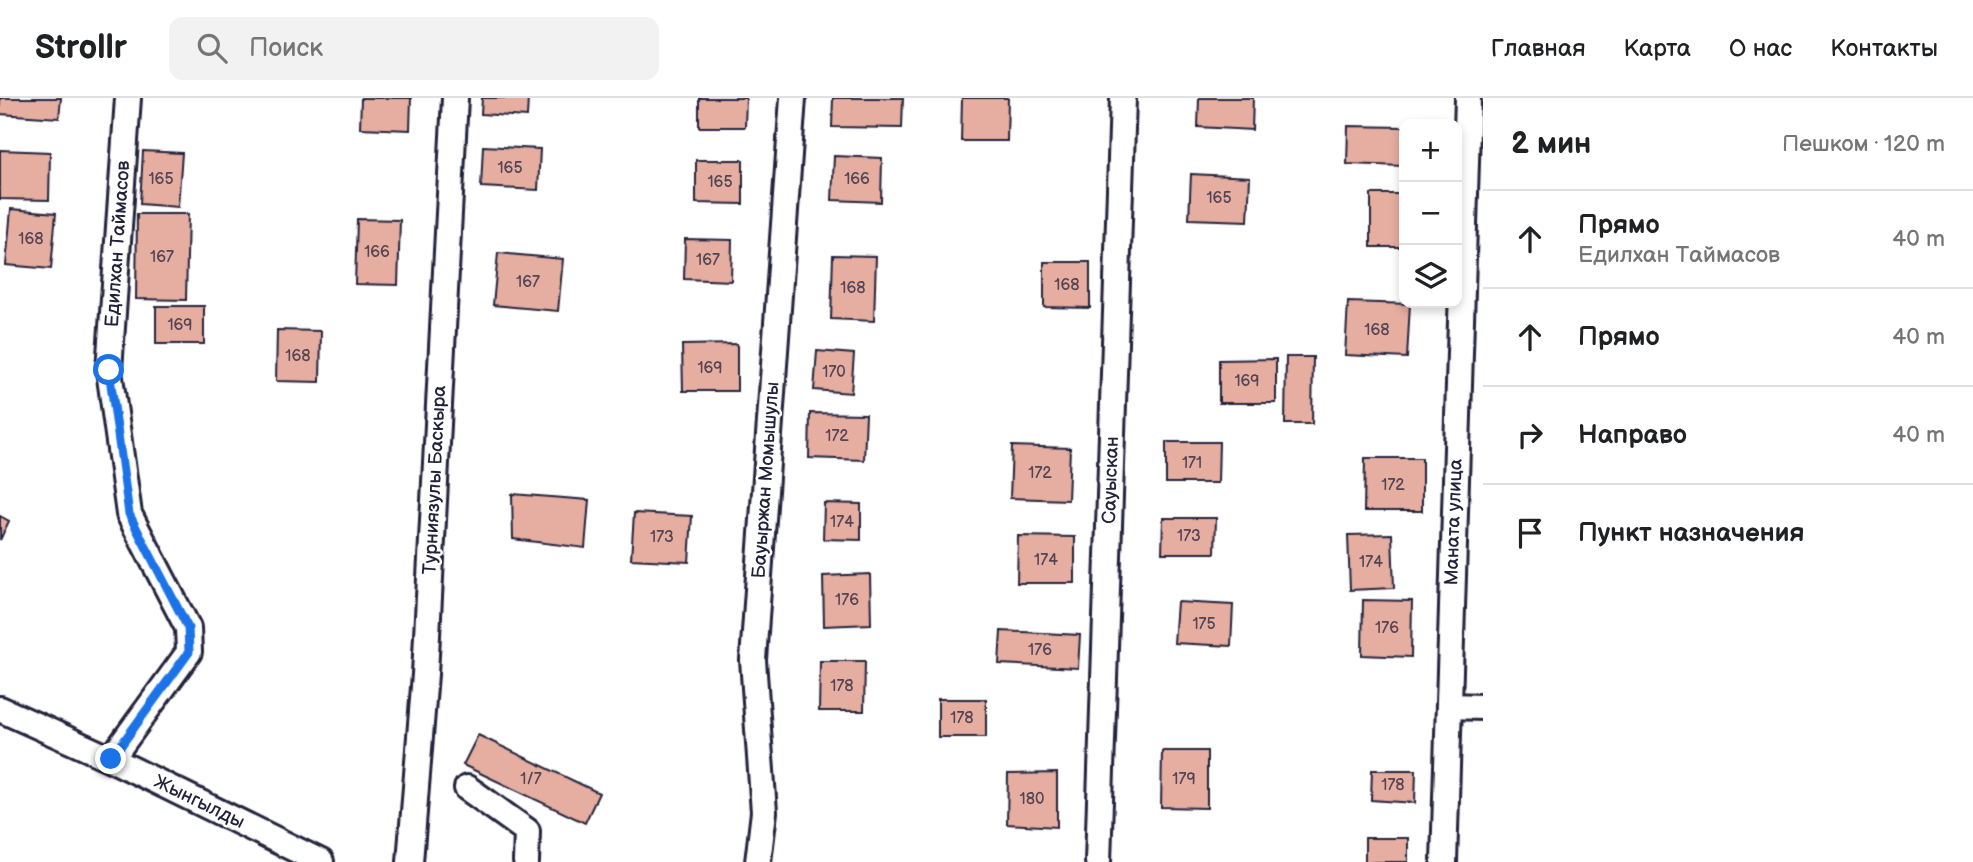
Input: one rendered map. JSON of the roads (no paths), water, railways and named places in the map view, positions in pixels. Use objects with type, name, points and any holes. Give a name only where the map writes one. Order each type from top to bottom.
[{"type":"street","name":"Едилхан Таймасов","points":[[111,759],[189,652],[188,628],[129,514],[109,370],[128,98]]},
{"type":"street","name":"Турниязулы Баскыра","points":[[410,862],[425,674],[455,98]]},
{"type":"street","name":"Бауыржан Момышулы","points":[[758,862],[764,812],[753,660],[793,98]]},
{"type":"street","name":"Сауыскан","points":[[1098,862],[1123,98]]},
{"type":"street","name":"Маната улица","points":[[1444,862],[1468,98]]},
{"type":"street","points":[[1449,706],[1483,707]]},
{"type":"street","name":"Жынгылды","points":[[0,709],[111,759],[321,862]]},
{"type":"street","points":[[467,788],[527,831],[526,862]]}]
